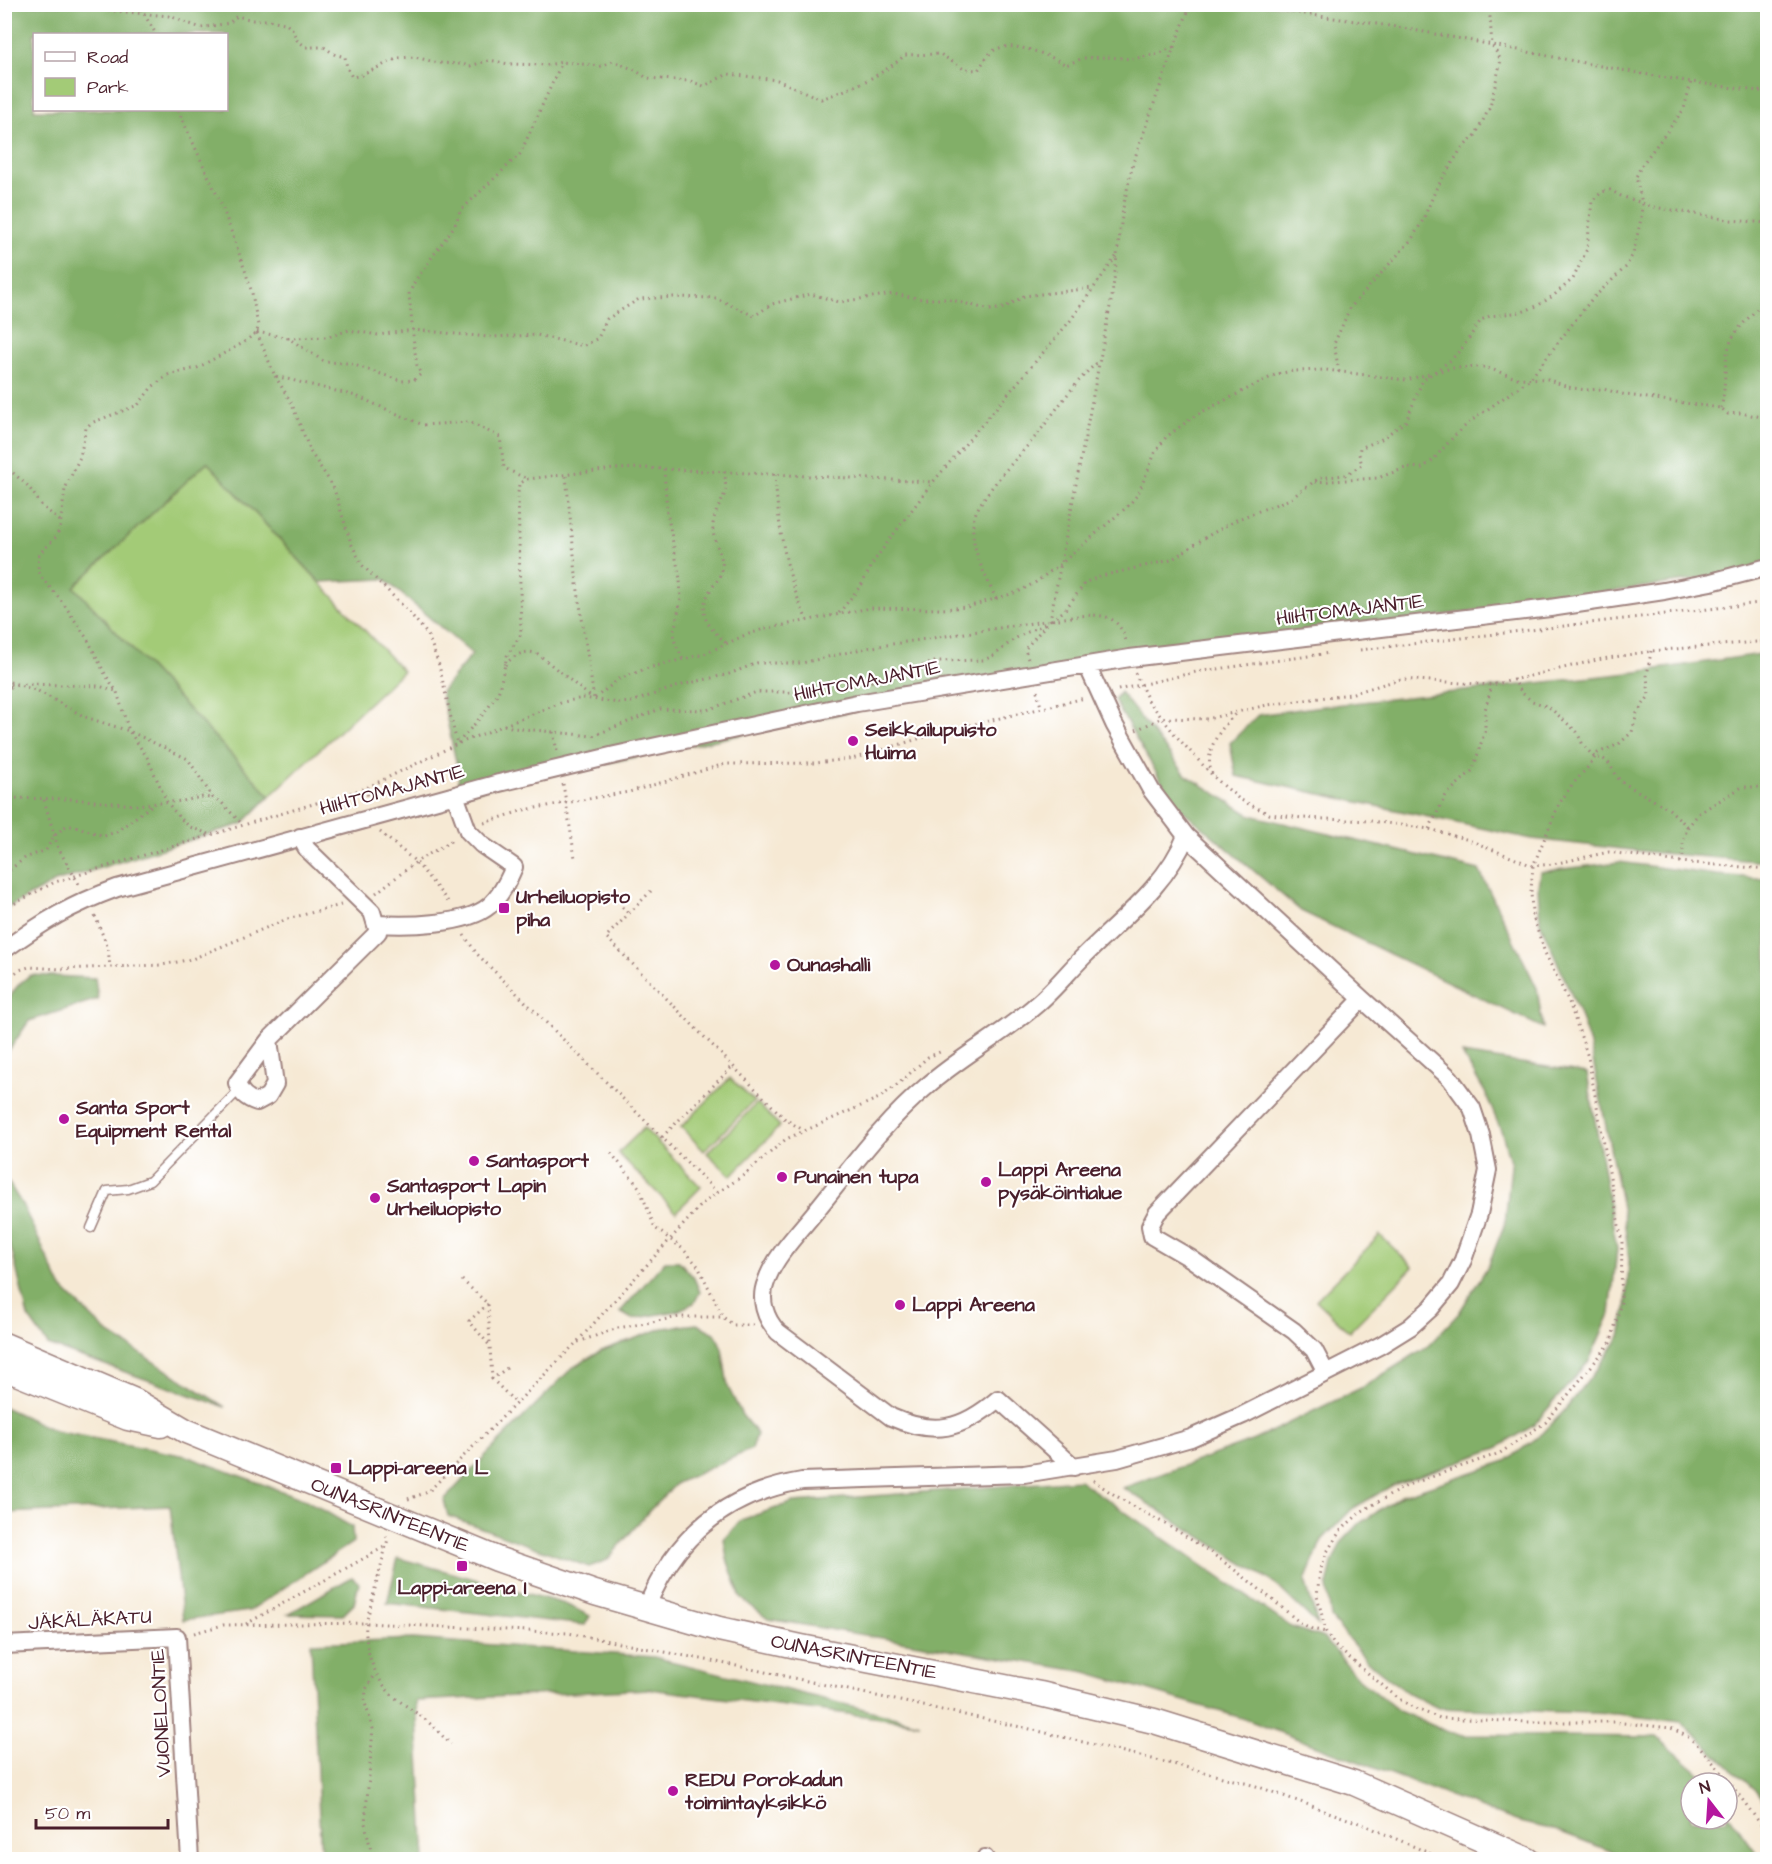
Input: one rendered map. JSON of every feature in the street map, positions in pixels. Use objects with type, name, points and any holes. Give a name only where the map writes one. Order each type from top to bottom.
[{"type":"street","name":"HIIHTOMAJANTIE","points":[[4,950],[49,918],[86,899],[117,888],[455,795],[615,755],[857,703],[1087,665],[1550,608],[1664,591],[1711,582],[1767,567]]},
{"type":"street","points":[[646,1609],[664,1570],[702,1526],[752,1494],[802,1481],[1024,1474],[1117,1459],[1191,1438],[1326,1373],[1381,1345],[1410,1327],[1431,1308],[1451,1284],[1463,1260],[1479,1214],[1488,1170],[1481,1135],[1472,1108],[1450,1078],[1186,836],[1151,790],[1121,737],[1087,665]]},
{"type":"street","points":[[377,924],[405,926],[459,920],[489,906],[500,895],[514,867],[482,845],[468,831],[455,795]]},
{"type":"street","points":[[1074,1467],[998,1400],[980,1414],[958,1424],[940,1427],[926,1428],[909,1425],[891,1417],[778,1332],[769,1323],[763,1294],[771,1270],[863,1153],[926,1086],[1038,1004],[1166,873],[1186,836]]},
{"type":"street","points":[[269,1040],[276,1083],[268,1096],[257,1102],[249,1100],[239,1089],[237,1083],[269,1040],[378,932],[372,912],[307,849],[300,837]]},
{"type":"street","points":[[1326,1373],[1314,1350],[1294,1331],[1190,1258],[1152,1236],[1150,1226],[1157,1213],[1362,999]]},
{"type":"street","name":"OUNASRINTEENTIE","points":[[4,1345],[135,1401],[186,1431],[497,1558],[646,1609],[719,1629],[1040,1694],[1154,1721],[1354,1783],[1528,1860]]},
{"type":"street","name":"OUNASRINTEENTIE","points":[[4,1368],[128,1418],[186,1431]]},
{"type":"street","name":"JÄKÄLÄKATU","points":[[4,1645],[177,1637]]},
{"type":"street","name":"VUONELONTIE","points":[[177,1637],[190,1860]]},
{"type":"lane","points":[[91,1227],[107,1191],[128,1189],[150,1181],[239,1089]]},
{"type":"path","points":[[85,4],[105,10],[169,16],[201,28],[229,23],[237,16],[285,23],[292,29],[297,40],[306,47],[324,47],[334,54],[345,57],[352,77],[363,75],[398,58],[414,57],[438,63],[470,66],[490,60],[507,64],[562,62],[602,66],[614,61],[647,78],[690,81],[704,86],[728,74],[777,80],[821,99],[840,93],[877,75],[905,55],[940,54],[964,69],[978,70],[992,51],[1008,46],[1052,57],[1066,65],[1083,58],[1132,59],[1158,54],[1174,47]]},
{"type":"path","points":[[138,4],[155,33]]},
{"type":"path","points":[[1025,649],[1050,620],[1063,562],[1098,362],[1112,296],[1123,208],[1132,163],[1191,4]]},
{"type":"path","points":[[1251,4],[1412,30],[1691,82],[1767,92]]},
{"type":"path","points":[[1339,372],[1334,344],[1350,308],[1412,239],[1436,189],[1461,149],[1475,136],[1490,107],[1501,60],[1492,45],[1489,4]]},
{"type":"path","points":[[288,338],[325,362],[348,363],[402,381],[414,380],[421,374],[417,366],[409,294],[415,281],[455,225],[460,211],[520,154],[562,62]]},
{"type":"path","points":[[857,686],[937,661],[984,660],[995,655],[1014,639],[1064,611],[1086,582],[1101,576],[1171,560],[1238,519],[1290,499],[1315,482],[1378,478],[1408,467],[1422,468],[1432,461],[1471,421],[1530,379],[1591,300],[1626,267],[1633,254],[1641,219],[1642,203],[1636,177],[1641,166],[1684,109],[1691,82]]},
{"type":"path","points":[[178,111],[222,206],[252,294],[257,332],[275,376],[291,402],[311,453],[333,486],[351,543],[362,565],[409,612],[428,635],[439,665],[457,744]]},
{"type":"path","points":[[594,699],[619,679],[648,668],[704,654],[743,636],[765,629],[879,607],[942,609],[967,607],[1017,592],[1036,582],[1063,562],[1128,506],[1138,494],[1156,451],[1166,437],[1196,415],[1277,374],[1293,370],[1339,372],[1406,380],[1421,378],[1451,360],[1481,320],[1490,316],[1522,312],[1553,296],[1573,279],[1587,249],[1592,201],[1602,192],[1610,190],[1642,203],[1730,220],[1767,223]]},
{"type":"path","points":[[839,613],[862,584],[874,561],[933,482],[1030,370],[1118,254]]},
{"type":"path","points":[[210,835],[190,827],[167,802],[147,757],[129,731],[117,692],[88,640],[38,570],[39,554],[56,537],[61,522],[65,489],[80,457],[86,428],[91,423],[138,405],[152,387],[168,375],[197,368],[243,343],[257,332],[288,338],[328,337],[349,330],[378,335],[413,330],[489,337],[537,335],[584,346],[598,338],[607,319],[639,299],[716,298],[754,316],[772,304],[812,294],[839,302],[893,294],[923,299],[948,299],[990,310],[1004,308],[1024,296],[1094,288]]},
{"type":"path","points":[[1721,408],[1724,398],[1727,355],[1732,339],[1767,295]]},
{"type":"path","points":[[996,599],[973,538],[976,512],[995,484],[1076,383],[1098,362]]},
{"type":"path","points":[[1315,482],[1318,478],[1351,473],[1362,465],[1360,448],[1380,440],[1406,421],[1419,386],[1433,372],[1453,368],[1485,368],[1516,378],[1546,379],[1568,387],[1585,390],[1603,389],[1626,395],[1721,408],[1728,414],[1740,413],[1767,418]]},
{"type":"path","points":[[275,376],[356,396],[423,424],[469,422],[500,437],[504,468],[527,479]]},
{"type":"path","points":[[4,465],[28,486],[42,506],[61,522]]},
{"type":"path","points":[[457,744],[498,694],[507,656],[521,634],[518,584],[518,493],[519,484],[527,479],[614,470],[664,469],[933,482]]},
{"type":"path","points":[[664,469],[667,512],[680,579],[681,599],[674,632],[675,642],[683,660]]},
{"type":"path","points":[[724,471],[726,493],[713,523],[713,533],[722,567],[719,580],[707,598],[704,612],[710,628],[728,644]]},
{"type":"path","points":[[775,474],[785,559],[797,600],[807,620]]},
{"type":"path","points":[[566,476],[576,584],[594,699]]},
{"type":"path","points":[[1352,650],[1767,602]]},
{"type":"path","points":[[4,909],[55,882],[366,788],[457,744],[562,702],[594,699],[620,704],[685,684],[729,674],[758,663],[802,663],[866,648],[1050,620],[1099,615],[1110,618],[1123,631],[1130,658]]},
{"type":"path","points":[[1121,737],[1162,718],[1207,719],[1267,705],[1350,694],[1401,679],[1492,685],[1597,660],[1651,651],[1767,641]]},
{"type":"path","points":[[504,667],[511,658],[532,651],[594,699]]},
{"type":"path","points":[[1651,651],[1647,676],[1649,696],[1637,713],[1632,732],[1619,744],[1598,753],[1571,786],[1559,804],[1533,866],[1532,914],[1545,953],[1569,1002],[1588,1057],[1622,1242],[1621,1302],[1611,1342],[1546,1422],[1500,1454],[1408,1485],[1362,1511],[1340,1531],[1328,1552],[1320,1571],[1317,1595],[1326,1632],[1335,1646],[1399,1699],[1416,1709],[1440,1718],[1527,1722],[1613,1722],[1671,1728],[1699,1746],[1727,1779],[1767,1834]]},
{"type":"path","points":[[4,986],[9,978],[29,967],[60,969],[162,965],[192,959],[287,919],[373,895],[416,862],[468,831],[524,810],[629,792],[725,764],[816,763],[855,758],[942,732],[1140,684],[1196,672],[1341,652]]},
{"type":"path","points":[[1514,680],[1522,693],[1532,701],[1549,707],[1577,732],[1582,745],[1595,758],[1602,758],[1608,762],[1620,781],[1669,809],[1688,827]]},
{"type":"path","points":[[4,682],[99,686],[117,692]]},
{"type":"path","points":[[4,689],[20,684],[38,691],[85,717],[129,731],[188,759],[213,798]]},
{"type":"path","points":[[1140,684],[1148,700],[1162,718],[1214,777],[1239,800],[1269,814],[1371,821],[1429,829],[1469,840],[1533,866],[1610,852],[1680,862],[1767,869]]},
{"type":"path","points":[[1429,829],[1446,795],[1473,770],[1485,730],[1485,710],[1492,685]]},
{"type":"path","points":[[503,725],[593,736],[660,709],[707,710],[757,692],[831,692]]},
{"type":"path","points":[[1214,777],[1210,769],[1209,756],[1221,728],[1237,713]]},
{"type":"path","points":[[553,732],[575,858]]},
{"type":"path","points":[[1760,787],[1767,773]]},
{"type":"path","points":[[1680,862],[1683,857],[1683,840],[1688,827],[1699,813],[1742,787],[1767,789]]},
{"type":"path","points":[[4,798],[153,804],[201,797],[213,798],[222,803],[242,824]]},
{"type":"path","points":[[44,800],[58,848],[75,876],[108,948],[110,967]]},
{"type":"path","points":[[4,872],[26,858],[46,850],[54,836],[66,826],[75,826],[104,836],[116,832],[153,804]]},
{"type":"path","points":[[416,862],[443,894],[459,920],[464,935],[477,954],[717,1192]]},
{"type":"path","points":[[651,891],[606,937],[785,1119],[804,1130]]},
{"type":"path","points":[[622,907],[629,914]]},
{"type":"path","points":[[403,1499],[428,1492],[576,1343],[696,1209],[744,1175],[777,1145],[804,1130],[879,1098],[897,1085],[927,1057],[944,1051]]},
{"type":"path","points":[[662,1137],[733,1066]]},
{"type":"path","points":[[611,1154],[639,1187],[655,1228],[683,1249],[698,1266],[723,1317],[733,1325],[769,1323]]},
{"type":"path","points":[[462,1280],[488,1304],[492,1379],[516,1403]]},
{"type":"path","points":[[488,1304],[469,1321],[490,1346]]},
{"type":"path","points":[[576,1343],[600,1333],[659,1320],[679,1317],[723,1317]]},
{"type":"path","points":[[492,1379],[507,1368]]},
{"type":"path","points":[[1074,1467],[1127,1503],[1174,1528],[1250,1582],[1299,1622],[1312,1629],[1326,1632]]},
{"type":"path","points":[[382,1529],[388,1539],[366,1623],[365,1636],[376,1674],[393,1696],[427,1721],[451,1744]]},
{"type":"path","points":[[244,1625],[386,1546]]},
{"type":"path","points":[[177,1637],[223,1625],[366,1623],[568,1633],[742,1667],[1030,1729],[1256,1786],[1362,1824],[1445,1860]]},
{"type":"path","points":[[373,1860],[365,1823],[373,1730],[365,1703],[366,1689],[376,1674]]},
{"type":"green space","points":[[5,5],[1767,5],[1767,567],[1751,572],[1033,673],[455,795],[459,776],[441,692],[472,654],[384,579],[320,582],[207,462],[74,587],[270,796],[242,824],[55,882],[5,909]]},
{"type":"green space","points":[[207,462],[403,671],[270,796],[74,587]]},
{"type":"green space","points":[[1767,653],[1767,862],[1532,839],[1236,776],[1230,743],[1258,715],[1630,673]]},
{"type":"green space","points":[[1120,692],[1186,775],[1250,815],[1479,870],[1537,988],[1543,1028],[1301,911],[1174,803],[1114,700]]},
{"type":"green space","points":[[1619,862],[1767,879],[1767,1806],[1757,1792],[1739,1775],[1739,1771],[1734,1771],[1681,1722],[1617,1714],[1438,1708],[1408,1693],[1368,1662],[1331,1618],[1327,1586],[1332,1564],[1341,1543],[1360,1523],[1403,1495],[1506,1461],[1543,1433],[1564,1411],[1620,1336],[1626,1308],[1629,1260],[1624,1218],[1590,1045],[1579,1012],[1540,922],[1538,887],[1540,872]]},
{"type":"green space","points":[[31,975],[95,978],[98,999],[29,1021],[5,1056],[4,1032],[9,1000],[21,983]]},
{"type":"green space","points":[[1462,1054],[1587,1073],[1617,1249],[1610,1314],[1589,1361],[1533,1426],[1497,1448],[1393,1485],[1352,1509],[1322,1540],[1305,1581],[1318,1625],[1273,1582],[1123,1488],[1254,1440],[1365,1386],[1428,1346],[1459,1313],[1488,1266],[1505,1223],[1511,1165],[1502,1133],[1485,1092]]},
{"type":"green space","points":[[730,1078],[754,1101],[704,1151],[681,1127]]},
{"type":"green space","points":[[757,1103],[780,1126],[731,1176],[707,1153]]},
{"type":"green space","points":[[644,1128],[701,1187],[676,1212],[618,1153]]},
{"type":"green space","points":[[5,1177],[23,1206],[61,1287],[108,1333],[225,1407],[48,1345],[28,1317],[5,1232]]},
{"type":"green space","points":[[1380,1235],[1413,1267],[1349,1332],[1316,1300]]},
{"type":"green space","points":[[665,1261],[679,1261],[694,1278],[700,1292],[694,1303],[677,1311],[632,1319],[620,1312]]},
{"type":"green space","points":[[697,1324],[715,1333],[722,1348],[728,1387],[742,1415],[757,1434],[752,1449],[677,1483],[650,1510],[607,1560],[589,1567],[448,1516],[444,1500],[572,1368],[601,1351],[663,1328]]},
{"type":"green space","points":[[4,1407],[55,1431],[186,1456],[306,1500],[352,1527],[353,1542],[249,1611],[183,1620],[170,1506],[5,1513]]},
{"type":"green space","points":[[1079,1480],[1291,1627],[1324,1638],[1359,1679],[1399,1711],[1448,1732],[1464,1735],[1657,1737],[1697,1771],[1679,1771],[1679,1831],[1739,1831],[1739,1829],[1761,1859],[1631,1859],[1558,1831],[1516,1821],[1242,1718],[1086,1672],[768,1619],[741,1598],[727,1559],[724,1539],[741,1520],[794,1502]]},
{"type":"green space","points":[[398,1558],[565,1604],[590,1616],[585,1625],[387,1603]]},
{"type":"green space","points":[[352,1577],[359,1583],[354,1604],[343,1615],[288,1614]]},
{"type":"green space","points":[[413,1639],[654,1657],[920,1723],[649,1689],[416,1701],[425,1859],[321,1859],[311,1643]]},
{"type":"place","name":"Seikkailupuisto Huima","points":[[853,741]]},
{"type":"place","name":"Urheiluopisto piha","points":[[504,908]]},
{"type":"place","name":"Ounashalli","points":[[775,965]]},
{"type":"place","name":"Santa Sport Equipment Rental","points":[[64,1119]]},
{"type":"place","name":"Santasport","points":[[474,1161]]},
{"type":"place","name":"Punainen tupa","points":[[782,1177]]},
{"type":"place","name":"Lappi Areena pysäköintialue","points":[[986,1182]]},
{"type":"place","name":"Santasport Lapin Urheiluopisto","points":[[375,1198]]},
{"type":"place","name":"Lappi Areena","points":[[900,1305]]},
{"type":"place","name":"Lappi-areena L","points":[[336,1468]]},
{"type":"place","name":"Lappi-areena I","points":[[462,1566]]},
{"type":"place","name":"REDU Porokadun toimintayksikkö","points":[[673,1791]]}]
